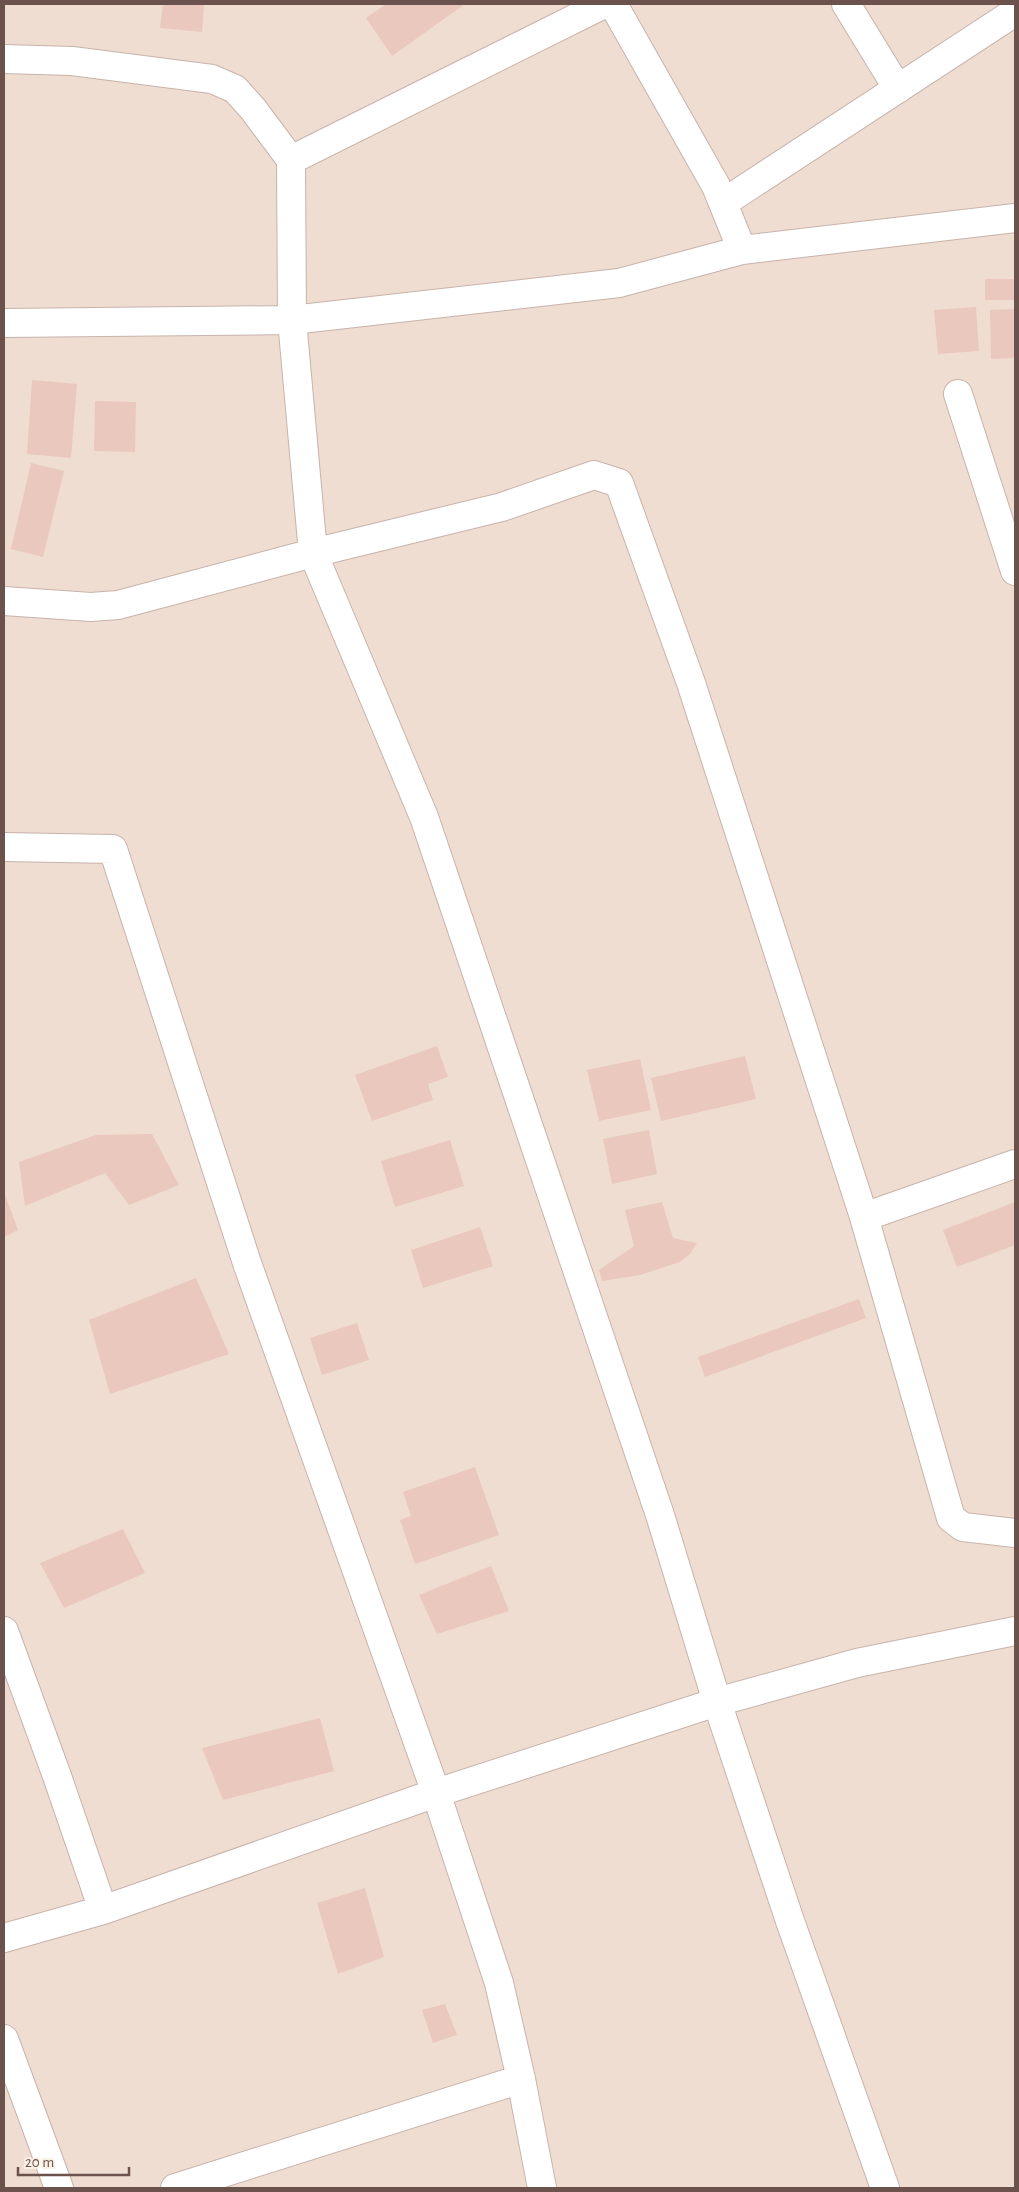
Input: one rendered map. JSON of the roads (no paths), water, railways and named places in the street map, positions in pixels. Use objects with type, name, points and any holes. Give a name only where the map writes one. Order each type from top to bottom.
[{"type":"street","points":[[292,160],[604,4]]},
{"type":"street","points":[[613,4],[723,203],[742,250]]},
{"type":"street","points":[[846,4],[898,89]]},
{"type":"street","points":[[723,203],[1015,12]]},
{"type":"street","points":[[4,59],[72,61],[212,79],[235,89],[253,109],[292,160],[292,320],[313,553],[424,817],[660,1515],[717,1702],[790,1921],[885,2188]]},
{"type":"street","points":[[4,323],[292,320],[618,283],[742,250],[1015,218]]},
{"type":"street","points":[[958,394],[1015,571]]},
{"type":"street","points":[[4,601],[91,607],[118,605],[313,553],[502,507],[594,475],[619,483],[691,683],[864,1217],[951,1518],[963,1526],[1015,1533]]},
{"type":"street","points":[[4,847],[113,849],[246,1263],[436,1793],[499,1983],[521,2080],[542,2188]]},
{"type":"street","points":[[864,1217],[1015,1164]]},
{"type":"street","points":[[4,1938],[103,1910],[436,1793],[717,1702],[857,1663],[1015,1631]]},
{"type":"street","points":[[4,1632],[57,1776],[103,1910]]},
{"type":"street","points":[[5,2049],[59,2188]]},
{"type":"street","points":[[175,2188],[521,2080]]}]
